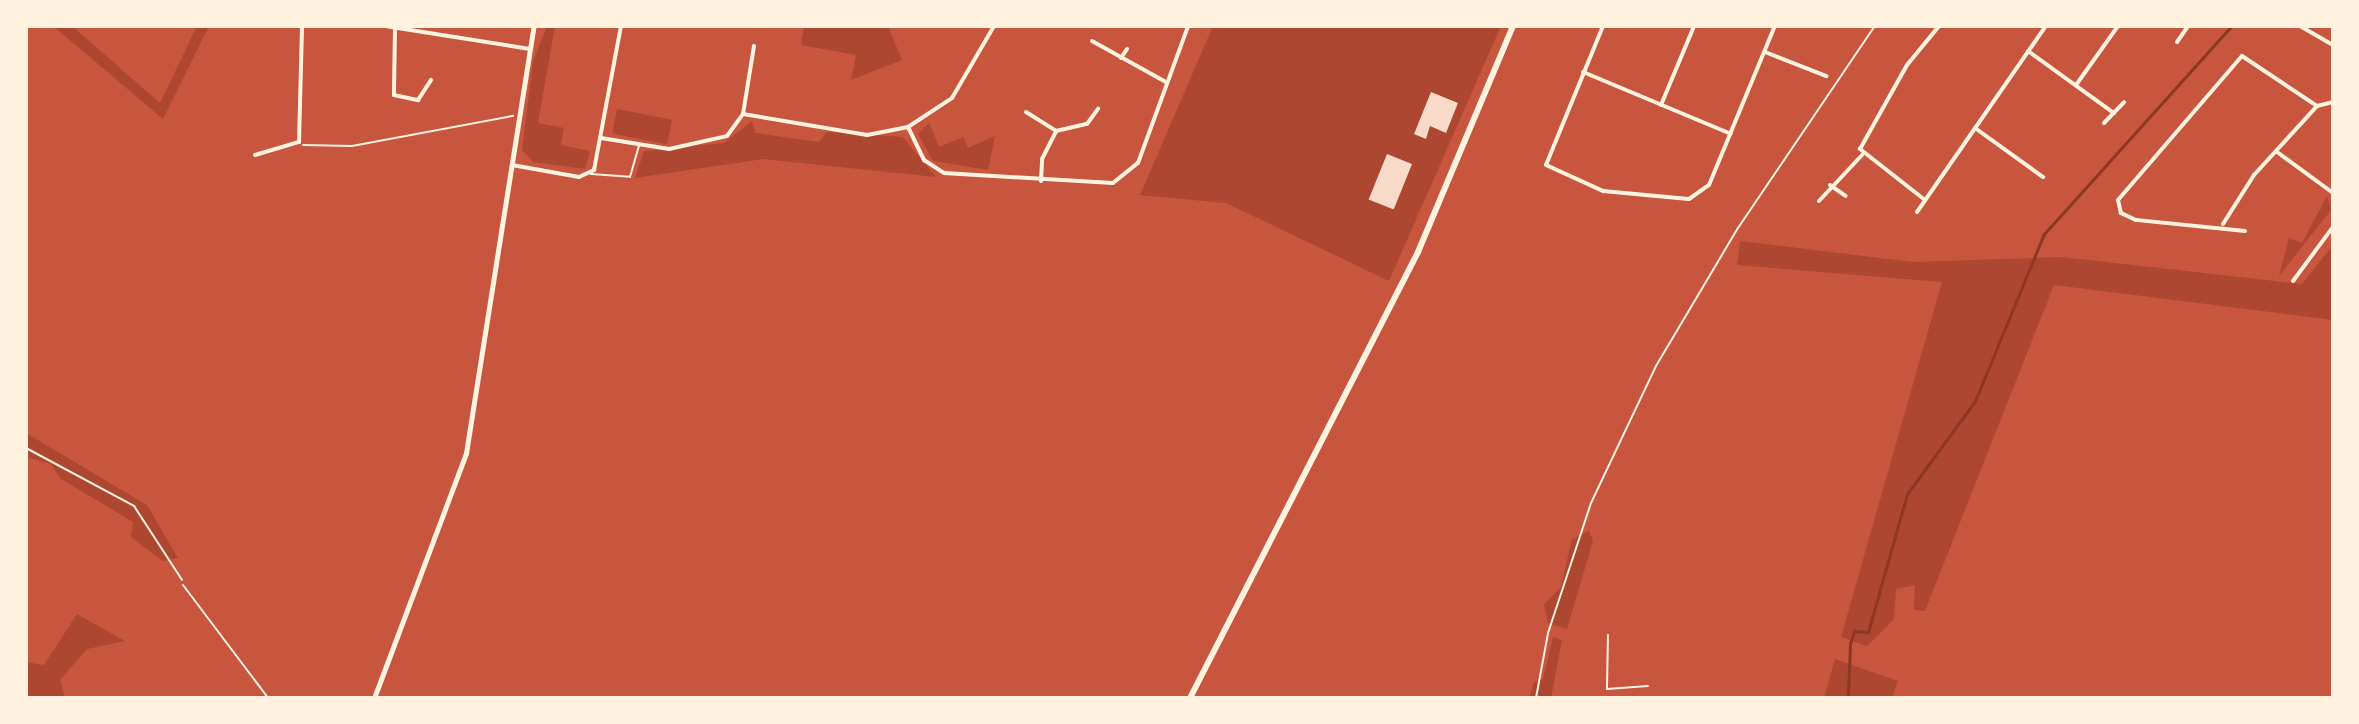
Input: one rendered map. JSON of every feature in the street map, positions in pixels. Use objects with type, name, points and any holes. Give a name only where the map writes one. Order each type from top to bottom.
[{"type":"main road","points":[[1190,698],[1418,252],[1513,26]]},
{"type":"street","points":[[255,155],[299,142],[302,26]]},
{"type":"street","points":[[385,26],[531,49]]},
{"type":"street","points":[[374,698],[460,479],[534,26]]},
{"type":"street","points":[[512,165],[590,174],[601,138],[621,26]]},
{"type":"street","points":[[743,114],[867,135],[908,127],[952,98],[993,26]]},
{"type":"street","points":[[908,127],[936,170],[1102,184],[1127,176],[1188,26]]},
{"type":"street","points":[[1603,26],[1546,165],[1603,191],[1699,196],[1731,134],[1775,26]]},
{"type":"street","points":[[1661,105],[1694,26]]},
{"type":"street","points":[[1819,201],[1830,185],[1862,155],[1907,65],[1939,26]]},
{"type":"street","points":[[1917,212],[2046,26]]},
{"type":"street","points":[[2076,85],[2118,26]]},
{"type":"street","points":[[2177,42],[2179,28],[2188,26]]},
{"type":"street","points":[[2300,26],[2333,45]]},
{"type":"street","points":[[395,28],[394,95],[418,100],[431,80]]},
{"type":"street","points":[[1092,41],[1166,82]]},
{"type":"street","points":[[601,138],[639,145],[713,141],[734,132],[743,114],[754,46]]},
{"type":"street","points":[[1121,58],[1127,49]]},
{"type":"street","points":[[2028,51],[2114,113]]},
{"type":"street","points":[[1765,52],[1826,76]]},
{"type":"street","points":[[2317,106],[2242,56],[2121,195],[2118,207],[2129,218],[2216,228],[2223,224],[2228,206],[2317,106],[2333,102]]},
{"type":"street","points":[[1583,72],[1731,134]]},
{"type":"street","points":[[2104,123],[2124,102]]},
{"type":"street","points":[[1026,112],[1056,131],[1087,124],[1098,109]]},
{"type":"street","points":[[1975,128],[2043,177]]},
{"type":"street","points":[[1041,181],[1056,131]]},
{"type":"street","points":[[2277,151],[2333,193]]},
{"type":"street","points":[[1862,155],[1925,200]]},
{"type":"street","points":[[1830,185],[1846,196]]},
{"type":"street","points":[[2223,224],[2245,231]]},
{"type":"street","points":[[2293,281],[2333,227]]},
{"type":"street","points":[[2315,253],[2323,259]]},
{"type":"lane","points":[[590,174],[630,177],[639,145]]},
{"type":"lane","points":[[183,585],[268,698]]},
{"type":"lane","points":[[1608,635],[1607,689],[1648,686]]},
{"type":"path","points":[[1536,698],[1548,633],[1591,503],[1656,366],[1738,228],[1875,26]]},
{"type":"path","points":[[299,142],[352,146],[520,117]]},
{"type":"path","points":[[26,448],[134,506],[183,585]]},
{"type":"shaded area","points":[[53,26],[72,26],[160,103],[197,26],[208,28],[163,119]]},
{"type":"shaded area","points":[[547,26],[555,26],[538,123],[564,128],[561,145],[590,151],[585,169],[533,162],[522,150],[533,61]]},
{"type":"shaded area","points":[[804,26],[888,26],[902,60],[851,80],[856,55],[801,45]]},
{"type":"shaded area","points":[[1213,26],[1501,26],[1389,281],[1226,203],[1140,195]]},
{"type":"shaded area","points":[[617,109],[672,120],[667,144],[612,134]]},
{"type":"shaded area","points":[[752,121],[755,133],[819,142],[827,132],[903,137],[936,177],[763,159],[635,178],[644,151],[724,143]]},
{"type":"shaded area","points":[[929,123],[939,147],[963,137],[968,148],[995,136],[988,170],[933,161],[918,134]]},
{"type":"shaded area","points":[[2327,196],[2331,210],[2279,276],[2289,238],[2302,243]]},
{"type":"shaded area","points":[[1740,241],[1913,262],[2062,257],[2302,284],[2333,245],[2333,320],[2054,285],[1925,611],[1914,610],[1915,585],[1896,589],[1894,619],[1867,646],[1841,637],[1942,282],[1737,265]]},
{"type":"shaded area","points":[[26,433],[147,505],[178,558],[163,561],[131,537],[133,522],[61,479],[51,464],[26,457]]},
{"type":"shaded area","points":[[1589,531],[1593,541],[1567,629],[1548,623],[1544,605],[1561,587],[1572,539]]},
{"type":"shaded area","points":[[77,614],[125,641],[87,649],[60,680],[65,698],[26,698],[26,662],[44,665]]},
{"type":"shaded area","points":[[1553,637],[1562,640],[1551,698],[1529,698],[1534,682],[1543,679]]},
{"type":"shaded area","points":[[1835,659],[1898,681],[1892,698],[1824,698]]},
{"type":"building","points":[[1431,92],[1458,103],[1446,133],[1430,126],[1426,139],[1414,134]]},
{"type":"building","points":[[1387,154],[1412,164],[1394,210],[1369,199]]},
{"type":"waterway","points":[[1848,698],[1850,644],[1854,631],[1868,632],[1907,494],[1975,401],[2044,234],[2231,26]]}]
